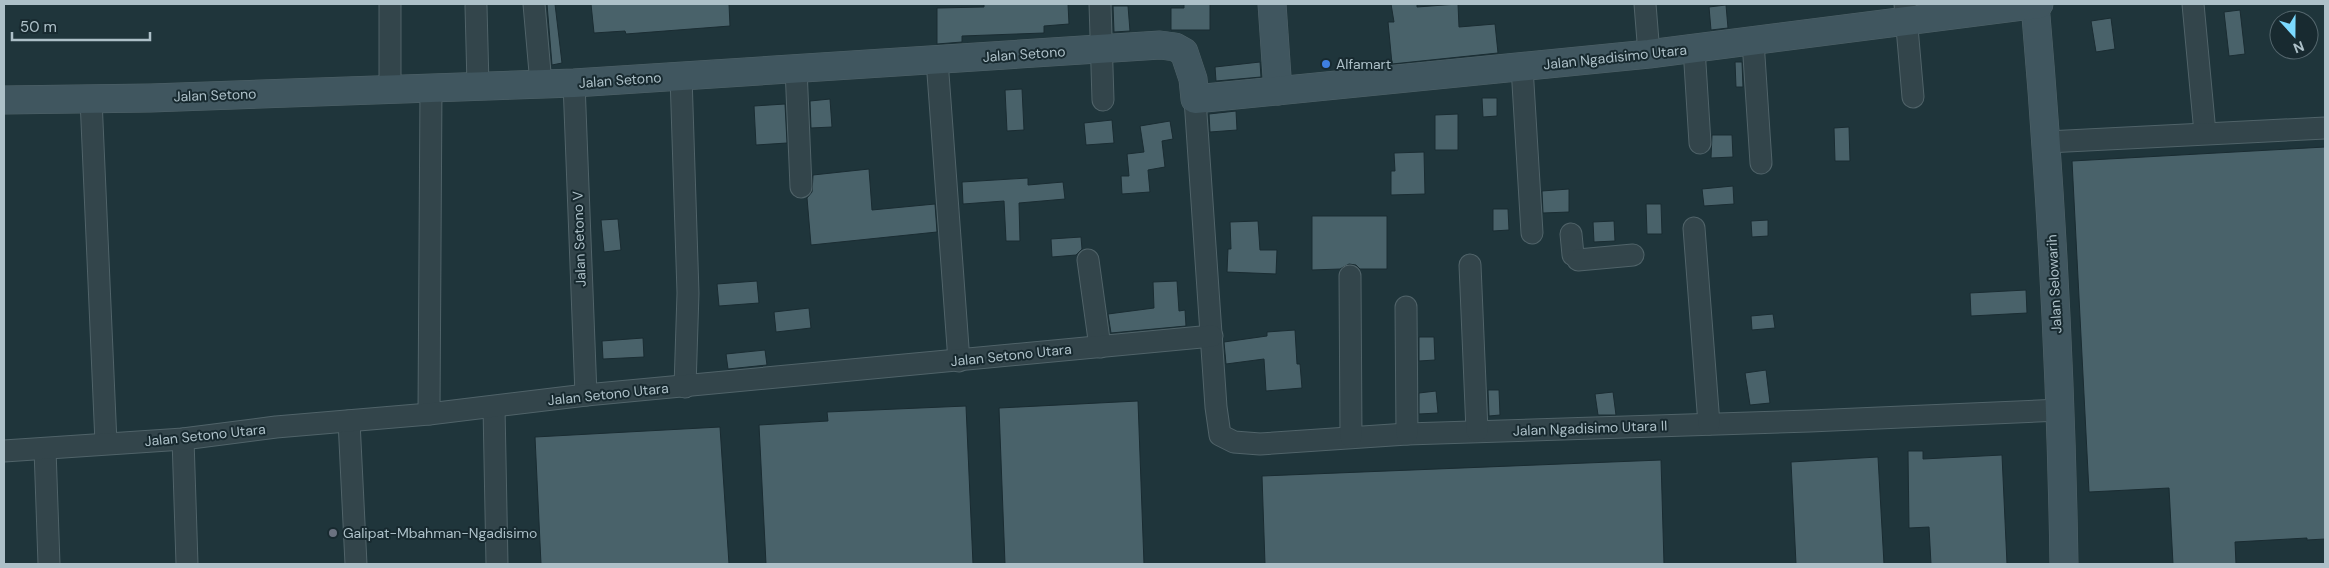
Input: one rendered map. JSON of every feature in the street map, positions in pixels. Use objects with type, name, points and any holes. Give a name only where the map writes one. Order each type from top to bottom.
[{"type":"street","points":[[390,4],[390,88]]},
{"type":"street","points":[[534,4],[541,84]]},
{"type":"street","points":[[1100,4],[1103,48],[1103,100]]},
{"type":"street","points":[[1272,4],[1278,91]]},
{"type":"street","points":[[1645,4],[1649,54]]},
{"type":"street","name":"Jalan Selowarih","points":[[2035,4],[2047,142],[2060,410],[2064,564]]},
{"type":"street","name":"Jalan Ngadisimo Utara","points":[[1195,99],[1649,54],[1753,41],[1906,12],[2039,4]]},
{"type":"street","points":[[2193,4],[2205,133]]},
{"type":"street","points":[[476,6],[478,85]]},
{"type":"street","points":[[1906,12],[1913,97]]},
{"type":"street","points":[[1753,41],[1761,163]]},
{"type":"street","name":"Jalan Setono","points":[[4,100],[90,100],[431,86],[574,83],[1160,45],[1175,47],[1184,52],[1193,79],[1195,99]]},
{"type":"street","points":[[1694,48],[1700,144]]},
{"type":"street","points":[[937,60],[959,360]]},
{"type":"street","points":[[1522,67],[1532,233]]},
{"type":"street","points":[[796,68],[801,188]]},
{"type":"street","points":[[681,76],[688,293],[685,387]]},
{"type":"street","name":"Jalan Setono V","points":[[574,83],[586,395]]},
{"type":"street","points":[[429,414],[431,86]]},
{"type":"street","points":[[1195,99],[1212,336]]},
{"type":"street","points":[[90,100],[106,443]]},
{"type":"street","points":[[2047,142],[2325,128]]},
{"type":"street","points":[[1694,228],[1709,424]]},
{"type":"street","points":[[1571,234],[1576,258],[1633,255]]},
{"type":"street","points":[[1088,260],[1100,347]]},
{"type":"street","points":[[1470,265],[1477,432]]},
{"type":"street","points":[[1350,276],[1352,437]]},
{"type":"street","points":[[1406,308],[1407,434]]},
{"type":"street","name":"Jalan Setono Utara","points":[[4,451],[183,439],[276,427],[349,422],[494,407],[586,395],[1212,336]]},
{"type":"street","name":"Jalan Ngadisimo Utara II","points":[[1212,336],[1216,407],[1220,435],[1234,442],[1260,444],[1407,434],[2060,410]]},
{"type":"street","points":[[494,407],[498,564]]},
{"type":"street","points":[[349,422],[356,564]]},
{"type":"street","points":[[183,439],[187,564]]},
{"type":"street","points":[[45,449],[49,564]]},
{"type":"building","points":[[547,4],[555,4],[562,63],[552,65]]},
{"type":"building","points":[[591,4],[729,4],[730,26],[626,34],[625,31],[594,33]]},
{"type":"building","points":[[984,4],[1068,4],[1069,24],[1044,26],[1044,33],[962,36],[962,42],[937,44],[937,8],[984,7]]},
{"type":"building","points":[[1184,4],[1210,4],[1210,30],[1171,30],[1171,8],[1184,8]]},
{"type":"building","points":[[1391,4],[1417,4],[1417,7],[1458,4],[1459,27],[1495,24],[1498,53],[1392,64],[1388,22],[1394,22]]},
{"type":"building","points":[[1726,5],[1728,28],[1711,30],[1709,7]]},
{"type":"building","points":[[1113,6],[1128,6],[1130,31],[1114,32]]},
{"type":"building","points":[[2240,10],[2245,54],[2229,56],[2224,12]]},
{"type":"building","points":[[2111,18],[2115,49],[2096,52],[2091,21]]},
{"type":"building","points":[[1260,62],[1261,77],[1216,81],[1215,67]]},
{"type":"building","points":[[1735,62],[1742,62],[1743,87],[1736,87]]},
{"type":"building","points":[[1022,89],[1024,130],[1007,131],[1005,90]]},
{"type":"building","points":[[1482,98],[1497,98],[1497,116],[1483,117]]},
{"type":"building","points":[[830,99],[832,127],[811,128],[810,101]]},
{"type":"building","points":[[785,104],[787,143],[756,145],[754,106]]},
{"type":"building","points":[[1236,111],[1237,130],[1210,132],[1209,114]]},
{"type":"building","points":[[1458,114],[1458,150],[1435,150],[1435,115]]},
{"type":"building","points":[[1112,120],[1114,143],[1086,145],[1084,123]]},
{"type":"building","points":[[1170,121],[1173,139],[1162,141],[1165,167],[1148,170],[1150,192],[1122,194],[1121,176],[1129,176],[1127,154],[1144,152],[1140,126]]},
{"type":"building","points":[[1849,127],[1850,161],[1835,161],[1834,128]]},
{"type":"building","points":[[1712,135],[1732,135],[1733,157],[1711,158]]},
{"type":"building","points":[[2325,147],[2325,539],[2307,540],[2307,538],[2235,542],[2236,564],[2173,564],[2169,488],[2089,492],[2072,161]]},
{"type":"building","points":[[1424,152],[1425,194],[1391,195],[1391,171],[1395,171],[1394,153]]},
{"type":"building","points":[[869,169],[872,210],[935,204],[937,232],[811,245],[807,198],[812,192],[813,175]]},
{"type":"building","points":[[1028,178],[1028,185],[1063,182],[1065,199],[1019,203],[1020,241],[1006,241],[1004,201],[963,204],[962,182]]},
{"type":"building","points":[[1733,186],[1734,204],[1704,206],[1702,189]]},
{"type":"building","points":[[1569,189],[1569,212],[1543,213],[1542,191]]},
{"type":"building","points":[[1646,204],[1661,204],[1662,234],[1647,234]]},
{"type":"building","points":[[1493,209],[1508,209],[1509,230],[1493,231]]},
{"type":"building","points":[[1312,216],[1387,216],[1387,269],[1360,269],[1356,265],[1349,264],[1340,269],[1312,270]]},
{"type":"building","points":[[618,219],[621,250],[604,252],[601,220]]},
{"type":"building","points":[[1768,220],[1768,236],[1752,237],[1751,221]]},
{"type":"building","points":[[1258,221],[1260,250],[1277,250],[1276,274],[1227,272],[1228,249],[1231,249],[1230,222]]},
{"type":"building","points":[[1614,221],[1615,241],[1594,242],[1593,222]]},
{"type":"building","points":[[1081,237],[1082,249],[1076,255],[1052,257],[1051,239]]},
{"type":"building","points":[[757,281],[759,303],[719,306],[717,284]]},
{"type":"building","points":[[1177,281],[1179,311],[1185,310],[1186,326],[1111,333],[1108,314],[1154,308],[1153,282]]},
{"type":"building","points":[[2026,290],[2027,313],[1971,316],[1970,293]]},
{"type":"building","points":[[809,308],[811,328],[776,332],[774,312]]},
{"type":"building","points":[[1773,314],[1775,328],[1752,330],[1751,316]]},
{"type":"building","points":[[1295,330],[1297,364],[1300,364],[1302,388],[1266,391],[1264,359],[1226,364],[1224,342],[1267,336],[1267,332]]},
{"type":"building","points":[[1419,337],[1434,337],[1435,360],[1419,361]]},
{"type":"building","points":[[643,338],[644,357],[603,359],[602,341]]},
{"type":"building","points":[[765,350],[767,365],[728,369],[726,354]]},
{"type":"building","points":[[1766,370],[1770,403],[1750,405],[1745,373]]},
{"type":"building","points":[[1488,390],[1499,390],[1500,415],[1489,416]]},
{"type":"building","points":[[1436,391],[1438,413],[1419,414],[1419,393]]},
{"type":"building","points":[[1613,392],[1616,415],[1598,415],[1595,394]]},
{"type":"building","points":[[1138,401],[1144,564],[1005,564],[999,408]]},
{"type":"building","points":[[966,406],[973,564],[766,564],[759,425],[828,421],[827,412]]},
{"type":"building","points":[[720,427],[729,564],[541,564],[535,437]]},
{"type":"building","points":[[1908,451],[1923,451],[1923,459],[2002,455],[2007,564],[1931,564],[1929,527],[1909,528]]},
{"type":"building","points":[[1878,457],[1884,564],[1796,564],[1791,462]]},
{"type":"building","points":[[1661,460],[1664,564],[1265,564],[1262,476]]},
{"type":"place","name":"Alfamart","points":[[1326,64]]},
{"type":"place","name":"Galipat-Mbahman-Ngadisimo","points":[[333,533]]}]
